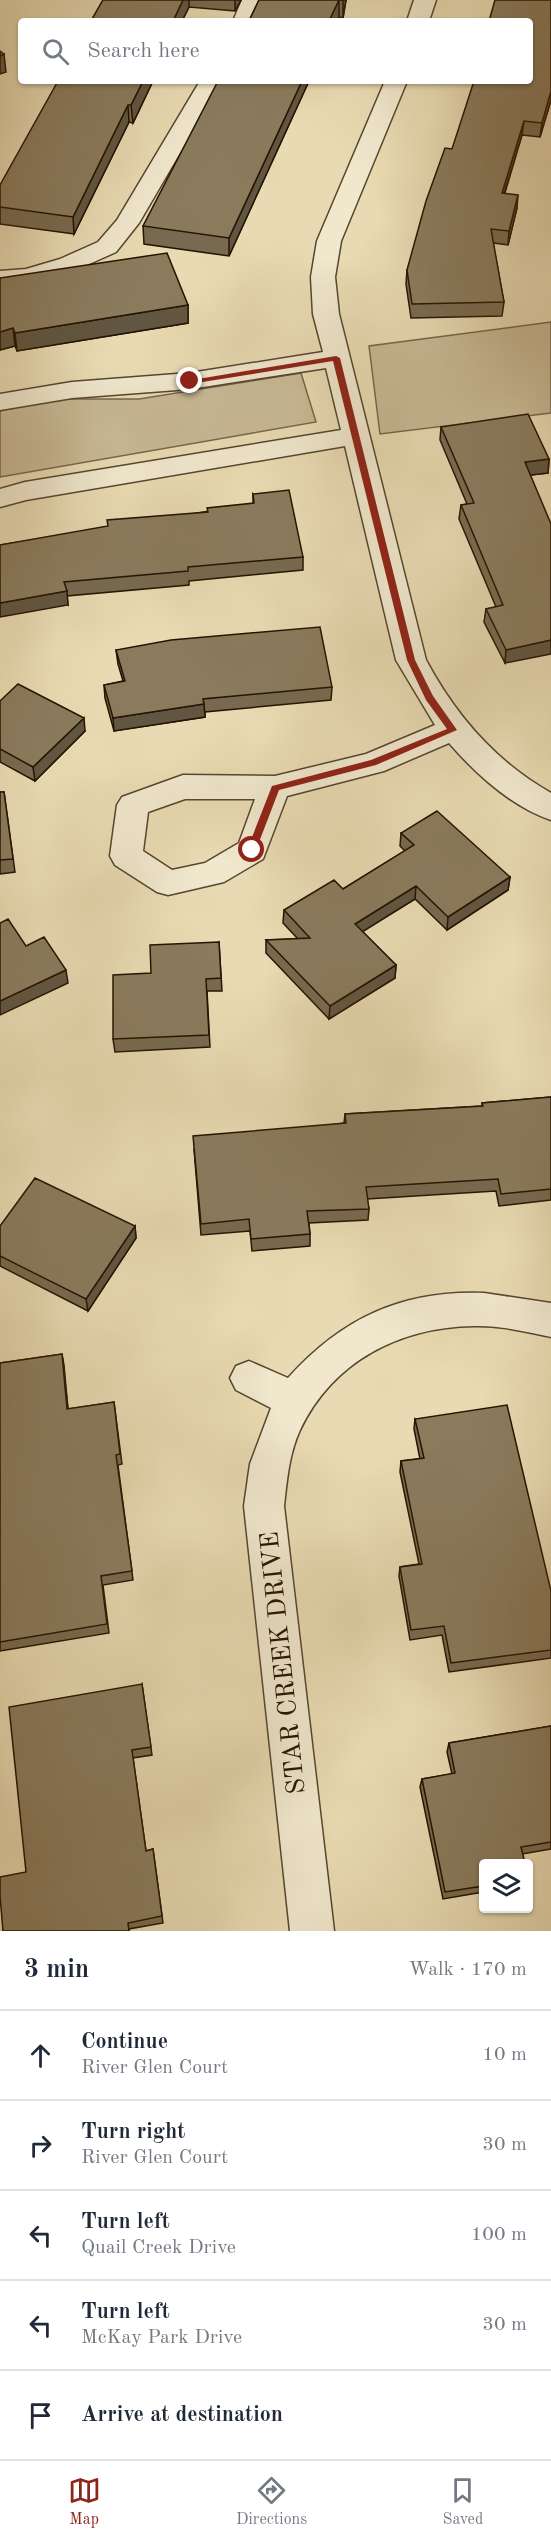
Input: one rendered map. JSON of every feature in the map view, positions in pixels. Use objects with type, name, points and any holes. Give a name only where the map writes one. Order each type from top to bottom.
[{"type":"street","points":[[245,18],[252,0]]},
{"type":"street","points":[[419,18],[425,0]]},
{"type":"street","points":[[0,278],[38,273],[69,264],[106,247],[127,223],[209,84]]},
{"type":"street","points":[[395,84],[329,242],[323,277],[326,314],[411,660],[429,698],[452,730],[493,770],[551,808]]},
{"type":"street","points":[[0,402],[72,390],[190,381],[336,358]]},
{"type":"street","points":[[0,498],[25,491],[355,436]]},
{"type":"street","points":[[275,788],[252,850],[213,873],[168,883],[126,856],[133,805],[183,787],[275,788],[373,763],[452,730]]},
{"type":"street","name":"STAR CREEK DRIVE","points":[[312,1931],[264,1506],[265,1481],[274,1440],[293,1400],[331,1357],[374,1329],[422,1313],[475,1309],[551,1320]]},
{"type":"street","points":[[249,1378],[293,1400]]},
{"type":"shaded area","points":[[551,322],[551,413],[380,434],[369,346]]},
{"type":"shaded area","points":[[301,373],[316,422],[0,477],[0,411],[51,399],[139,399]]},
{"type":"building","points":[[103,0],[183,0],[174,18],[93,18]]},
{"type":"building","points":[[259,0],[339,0],[330,18],[250,18]]},
{"type":"building","points":[[495,0],[551,0],[551,91],[542,123],[524,121],[502,193],[518,195],[509,231],[491,229],[504,302],[412,304],[407,270],[426,201],[445,148],[452,149],[473,84],[533,84],[533,18],[490,18]]},
{"type":"building","points":[[56,84],[142,84],[131,105],[128,105],[73,217],[0,207],[0,185]]},
{"type":"building","points":[[216,84],[301,84],[229,238],[143,226]]},
{"type":"building","points":[[167,253],[188,305],[15,333],[13,328],[0,332],[0,278]]},
{"type":"building","points":[[528,414],[549,459],[525,462],[551,524],[551,640],[506,650],[486,609],[503,605],[461,505],[474,503],[441,427]]},
{"type":"building","points":[[289,490],[303,557],[188,567],[188,571],[64,582],[67,591],[0,603],[0,545],[108,526],[107,520],[208,512],[207,508],[254,503],[253,494]]},
{"type":"building","points":[[320,627],[332,687],[203,699],[204,704],[113,718],[104,685],[125,681],[116,650],[171,640]]},
{"type":"building","points":[[18,684],[84,718],[33,767],[0,749],[0,701]]},
{"type":"building","points":[[0,792],[4,792],[13,859],[0,860]]},
{"type":"building","points":[[437,811],[510,877],[448,917],[416,886],[355,924],[396,965],[330,1006],[266,940],[310,938],[284,910],[334,880],[343,889],[414,845],[401,833]]},
{"type":"building","points":[[8,919],[26,946],[44,937],[66,970],[0,1001],[0,923]]},
{"type":"building","points":[[219,942],[221,978],[206,979],[209,1035],[113,1039],[113,975],[151,973],[150,945]]},
{"type":"building","points":[[551,1097],[551,1189],[501,1194],[498,1179],[366,1187],[369,1209],[307,1211],[310,1234],[251,1239],[249,1219],[201,1224],[193,1136],[346,1123],[345,1114],[483,1106],[482,1103]]},
{"type":"building","points":[[35,1178],[135,1226],[86,1299],[0,1256],[0,1226]]},
{"type":"building","points":[[62,1354],[67,1409],[114,1402],[120,1454],[116,1455],[132,1571],[101,1576],[107,1624],[0,1642],[0,1363]]},
{"type":"building","points":[[507,1405],[551,1591],[551,1650],[451,1663],[444,1626],[411,1630],[400,1567],[422,1564],[401,1461],[424,1458],[415,1419]]},
{"type":"building","points":[[142,1684],[151,1747],[132,1750],[146,1851],[153,1849],[162,1916],[128,1923],[129,1931],[3,1931],[0,1877],[26,1872],[9,1707]]},
{"type":"building","points":[[551,1726],[551,1842],[521,1847],[524,1859],[479,1859],[479,1887],[445,1892],[422,1779],[455,1773],[449,1743]]},
{"type":"route","points":[[190,381],[336,358],[411,660],[429,698],[452,730],[373,763],[275,788],[252,850]]}]
